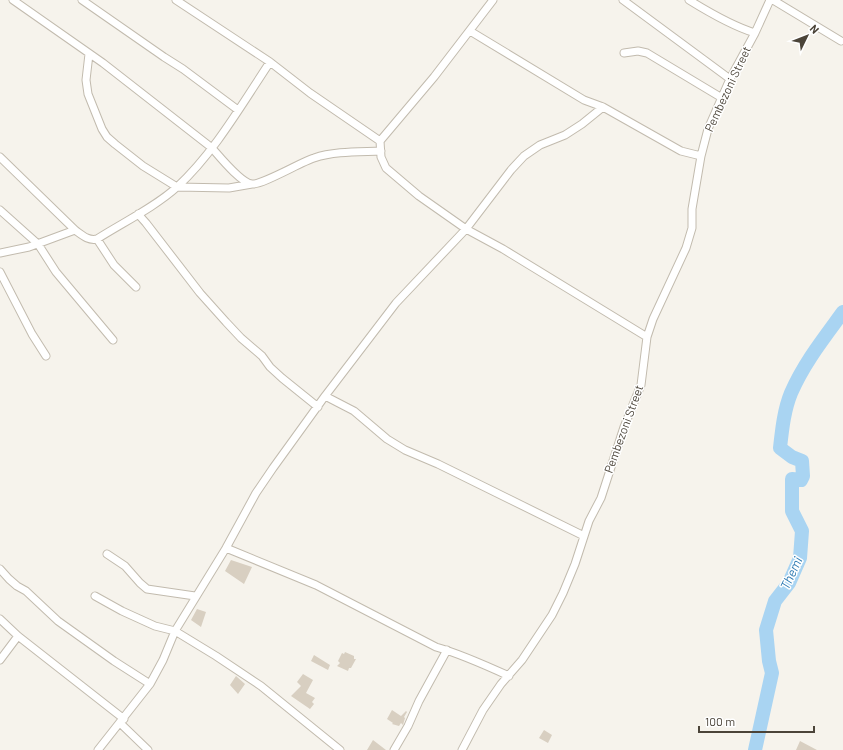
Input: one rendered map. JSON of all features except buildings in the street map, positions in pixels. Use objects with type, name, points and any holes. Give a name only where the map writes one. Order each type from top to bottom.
[{"type":"street","points":[[13,0],[89,54],[212,148],[226,164],[247,183],[252,184]]},
{"type":"street","points":[[82,0],[238,110]]},
{"type":"street","points":[[176,0],[270,62],[310,93],[380,141]]},
{"type":"street","points":[[493,0],[434,77],[380,141],[381,157],[386,168],[418,196],[466,229],[503,249],[647,337]]},
{"type":"street","points":[[623,0],[730,79]]},
{"type":"street","points":[[689,0],[743,29],[755,33]]},
{"type":"street","name":"Pembezoni Street","points":[[462,750],[483,710],[501,684],[522,660],[552,615],[563,593],[589,521],[601,498],[624,427],[641,385],[647,337],[653,319],[686,248],[692,228],[692,210],[701,156],[708,129],[730,79],[755,33],[770,0]]},
{"type":"street","points":[[773,0],[842,41]]},
{"type":"street","points":[[470,31],[584,100],[603,107],[676,148],[701,156]]},
{"type":"street","points":[[624,53],[638,51],[647,53],[722,98]]},
{"type":"street","points":[[89,54],[86,80],[88,94],[102,129],[107,137],[143,166],[177,187],[229,188],[258,184],[294,166],[320,156],[333,153],[381,151]]},
{"type":"street","points":[[0,157],[84,238],[92,240],[97,239],[138,214],[177,187],[212,148],[270,62]]},
{"type":"street","points":[[98,750],[150,684],[163,660],[175,631],[195,596],[226,548],[256,493],[325,396],[396,303],[466,229],[511,170],[524,156],[540,146],[565,135],[582,124],[603,107]]},
{"type":"street","points":[[0,210],[38,244],[56,272],[113,340]]},
{"type":"street","points":[[138,214],[200,293],[231,328],[249,346],[262,356],[270,367],[282,378],[318,407]]},
{"type":"street","points":[[0,253],[29,247],[75,230]]},
{"type":"street","points":[[97,239],[114,265],[136,287]]},
{"type":"street","points":[[0,272],[32,334],[46,356]]},
{"type":"street","points":[[325,396],[354,411],[387,439],[405,450],[438,464],[584,536]]},
{"type":"street","points":[[226,548],[316,586],[436,647],[470,659],[509,676]]},
{"type":"street","points":[[107,554],[125,566],[140,583],[148,589],[195,596]]},
{"type":"street","points":[[0,569],[9,579],[58,621],[114,661],[150,684]]},
{"type":"street","points":[[95,596],[122,611],[155,626],[175,631],[216,656],[261,686],[340,750]]},
{"type":"street","points":[[0,619],[18,636],[122,721],[148,750]]},
{"type":"street","points":[[0,660],[18,636]]},
{"type":"street","points":[[394,750],[447,650]]},
{"type":"waterway","name":"Themi","points":[[755,750],[772,673],[769,661],[766,630],[775,601],[789,583],[800,558],[802,531],[792,511],[792,479],[801,480],[803,476],[802,461],[792,457],[780,448],[785,413],[791,393],[802,371],[843,312]]}]
